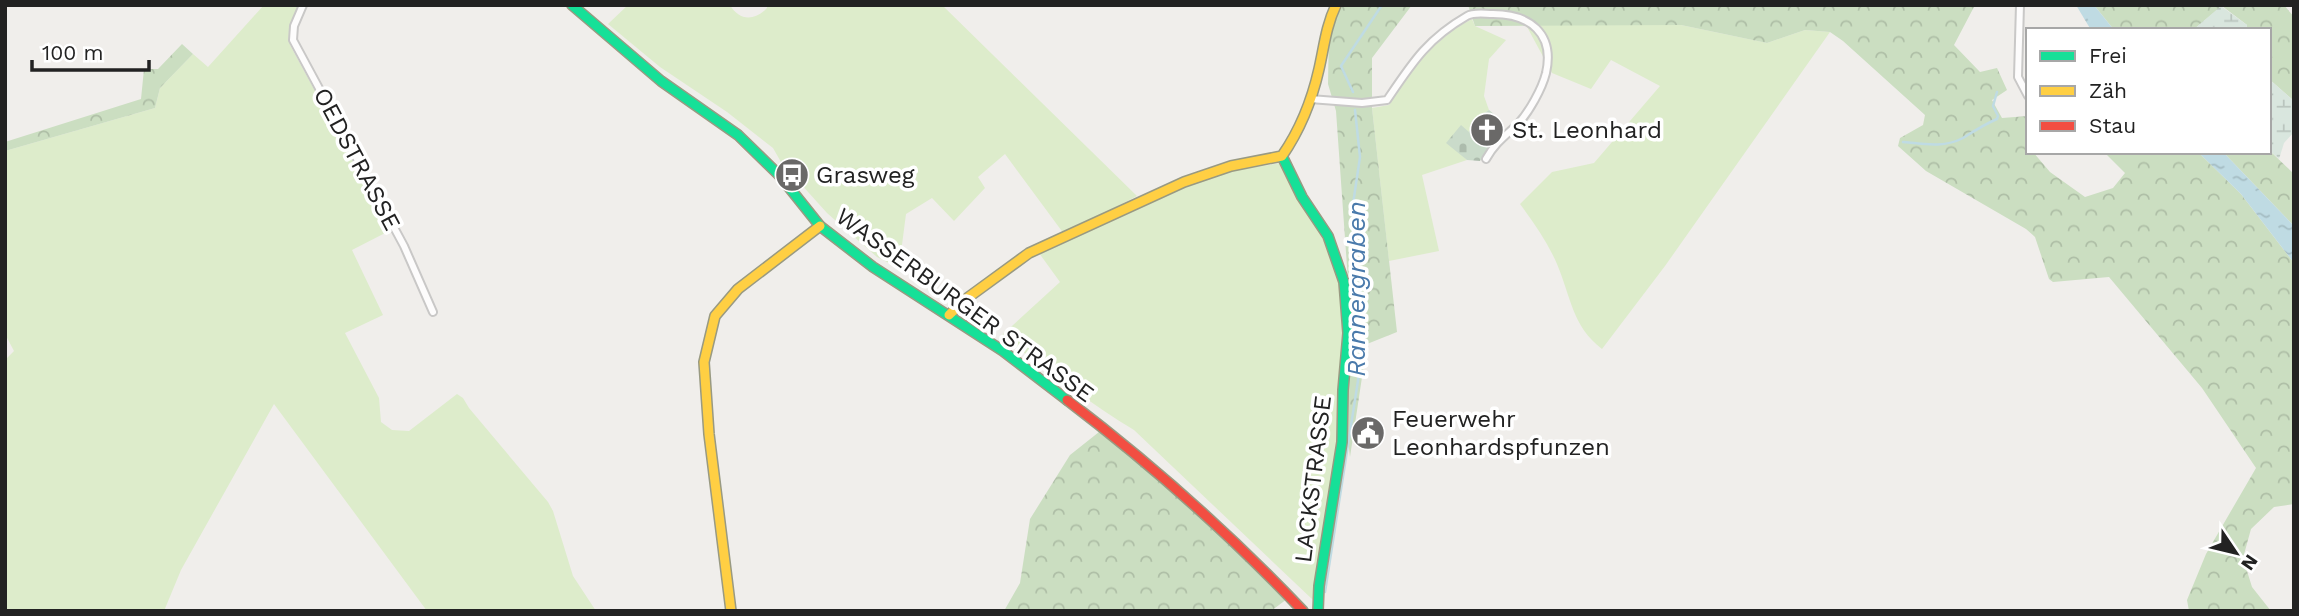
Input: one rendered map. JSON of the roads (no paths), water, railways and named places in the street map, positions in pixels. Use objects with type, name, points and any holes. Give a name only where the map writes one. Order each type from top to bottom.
[{"type":"street","name":"OEDSTRASSE","points":[[303,5],[293,40],[404,246],[433,312]]},
{"type":"street","name":"WASSERBURGER STRASSE","points":[[572,5],[662,81],[738,135],[780,176],[820,226],[873,267],[1003,351],[1129,447],[1213,521],[1303,611]]},
{"type":"street","points":[[948,315],[965,299],[1029,253],[1184,182],[1231,166],[1282,156],[1295,139],[1310,99],[1319,70],[1326,23],[1336,5]]},
{"type":"street","points":[[2020,5],[2018,77],[2026,92]]},
{"type":"street","points":[[1310,99],[1362,103],[1387,100],[1416,56],[1438,34],[1470,14],[1506,14],[1533,24],[1544,37],[1548,57],[1546,75],[1519,122],[1500,139],[1486,159]]},
{"type":"street","name":"LACKSTRASSE","points":[[1282,156],[1302,197],[1328,236],[1344,282],[1348,333],[1342,442],[1319,586],[1318,611]]},
{"type":"street","points":[[731,611],[709,434],[704,362],[715,316],[738,289],[820,226]]},
{"type":"water","points":[[2076,5],[2094,5],[2112,28],[2090,28]]},
{"type":"water","points":[[2200,154],[2225,154],[2294,226],[2294,263],[2241,194]]},
{"type":"waterway","name":"Rannergraben","points":[[1353,92],[1341,66],[1382,5]]},
{"type":"waterway","points":[[1903,142],[1941,144],[1963,138],[1997,119],[1993,106],[1997,92]]},
{"type":"waterway","name":"Rannergraben","points":[[1325,592],[1362,355],[1360,277],[1354,252],[1353,204],[1360,157],[1355,110]]},
{"type":"place","name":"St. Leonhard","points":[[1487,130]]},
{"type":"place","name":"Grasweg","points":[[792,175]]},
{"type":"place","name":"Feuerwehr Leonhardspfunzen","points":[[1368,433]]}]
